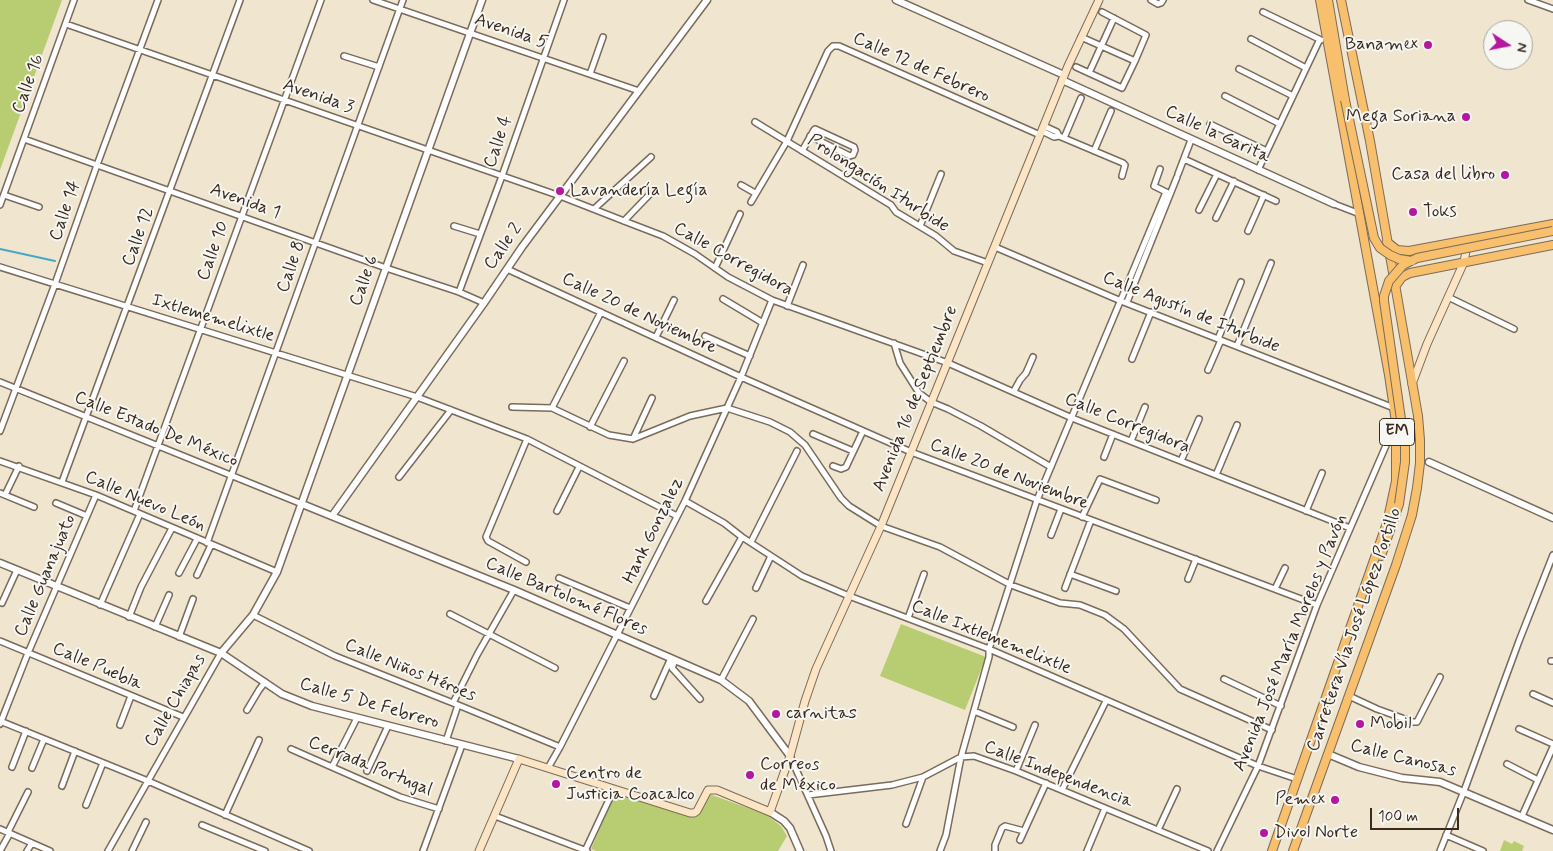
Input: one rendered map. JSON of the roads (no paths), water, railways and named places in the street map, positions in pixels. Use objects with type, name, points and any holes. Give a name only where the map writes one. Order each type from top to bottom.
[{"type":"main road","name":"Avenida 16 de Septiembre","points":[[770,812],[790,756],[816,669],[881,526],[1063,78],[1099,0]]},
{"type":"main road","name":"Carretera Vía José López Portillo","points":[[1272,851],[1387,523],[1396,481],[1396,422],[1394,408],[1360,214],[1323,39],[1320,0]]},
{"type":"main road","points":[[1328,0],[1345,100],[1371,230],[1380,248],[1399,259],[1415,261],[1553,232]]},
{"type":"main road","name":"Carretera Vía José López Portillo","points":[[1293,851],[1396,566],[1412,515],[1420,463],[1419,424],[1370,141],[1341,0]]},
{"type":"main road","points":[[1387,242],[1397,250],[1409,252],[1553,224]]},
{"type":"main road","points":[[1360,603],[1387,542],[1399,504],[1405,462],[1406,447],[1384,296],[1389,281],[1403,265],[1417,258],[1553,232]]},
{"type":"main road","points":[[1474,239],[1468,251],[1470,257],[1475,260]]},
{"type":"main road","points":[[1412,384],[1427,344],[1464,262],[1466,251],[1464,246],[1458,242]]},
{"type":"main road","points":[[1395,287],[1402,277],[1410,273],[1553,245]]},
{"type":"main road","points":[[479,851],[519,759],[690,813],[697,811],[708,790],[717,790],[770,812]]},
{"type":"street","name":"Calle 16","points":[[0,205],[74,0]]},
{"type":"street","name":"Calle 14","points":[[0,431],[158,0]]},
{"type":"street","name":"Calle 12","points":[[62,482],[240,0]]},
{"type":"street","name":"Calle 10","points":[[134,512],[321,0]]},
{"type":"street","name":"Avenida 5","points":[[374,0],[639,91]]},
{"type":"street","name":"Calle 8","points":[[197,575],[403,0]]},
{"type":"street","name":"Calle 6","points":[[277,572],[482,0]]},
{"type":"street","name":"Calle 4","points":[[459,292],[564,0]]},
{"type":"street","name":"Calle 2","points":[[332,516],[560,196],[707,0]]},
{"type":"street","name":"Calle la Garita","points":[[896,0],[1192,140],[1360,214]]},
{"type":"street","points":[[1151,0],[1158,4],[1163,0]]},
{"type":"street","points":[[1528,0],[1551,9],[1552,1]]},
{"type":"street","points":[[1076,67],[1122,88],[1135,61],[1146,35],[1102,12]]},
{"type":"street","points":[[1258,170],[1306,68],[1323,39],[1263,12]]},
{"type":"street","points":[[1089,73],[1114,18]]},
{"type":"street","name":"Avenida 3","points":[[66,24],[560,196]]},
{"type":"street","points":[[590,74],[603,37]]},
{"type":"street","points":[[1082,37],[1135,61]]},
{"type":"street","points":[[1251,39],[1306,68]]},
{"type":"street","name":"Calle 12 de Febrero","points":[[787,141],[828,51],[833,46],[839,46],[1042,131]]},
{"type":"street","points":[[344,56],[379,67]]},
{"type":"street","points":[[1239,69],[1293,96]]},
{"type":"street","points":[[1225,96],[1280,124]]},
{"type":"street","points":[[1062,137],[1081,98]]},
{"type":"street","points":[[1094,151],[1111,111]]},
{"type":"street","name":"Prolongación Iturbide","points":[[755,122],[891,206],[896,212],[936,236],[954,251],[988,263]]},
{"type":"street","points":[[1210,124],[1267,151]]},
{"type":"street","points":[[802,151],[810,136],[814,129],[854,147],[855,150],[852,156],[810,136]]},
{"type":"street","points":[[1042,131],[1062,137],[1122,162],[1125,166],[1122,176]]},
{"type":"street","name":"Avenida 1","points":[[24,139],[386,268],[459,292],[484,303]]},
{"type":"street","points":[[940,851],[946,835],[961,756],[989,657],[989,649],[1038,500],[1192,140]]},
{"type":"street","points":[[751,202],[787,141]]},
{"type":"street","points":[[594,209],[651,157]]},
{"type":"street","points":[[1184,159],[1276,201]]},
{"type":"street","points":[[1160,169],[1154,186],[1168,194]]},
{"type":"street","points":[[920,226],[941,174]]},
{"type":"street","points":[[1199,210],[1217,174]]},
{"type":"street","points":[[1216,218],[1234,181]]},
{"type":"street","points":[[741,185],[756,193]]},
{"type":"street","points":[[624,221],[650,194]]},
{"type":"street","points":[[4,195],[38,207]]},
{"type":"street","points":[[1248,231],[1264,195]]},
{"type":"street","name":"Calle Corregidora","points":[[560,196],[662,236],[695,254],[728,277],[772,300],[948,363],[1072,418],[1350,528]]},
{"type":"street","points":[[715,268],[740,214]]},
{"type":"street","points":[[454,226],[480,234]]},
{"type":"street","name":"Calle Agustín de Iturbide","points":[[995,247],[1124,302],[1394,408]]},
{"type":"street","points":[[1236,346],[1270,263]]},
{"type":"street","points":[[787,306],[803,265]]},
{"type":"street","name":"Ixtlememelixtle","points":[[0,267],[417,397]]},
{"type":"street","name":"Calle 20 de Noviembre","points":[[507,269],[911,452],[1317,604]]},
{"type":"street","points":[[1208,370],[1241,282]]},
{"type":"street","points":[[1448,297],[1514,329]]},
{"type":"street","points":[[723,298],[763,323]]},
{"type":"street","points":[[656,337],[674,300]]},
{"type":"street","name":"Hank Gonzalez","points":[[548,768],[685,501],[742,376],[772,300]]},
{"type":"street","points":[[552,408],[601,312]]},
{"type":"street","points":[[1132,360],[1151,312]]},
{"type":"street","points":[[705,336],[750,356]]},
{"type":"street","points":[[894,343],[900,363],[919,393],[931,402],[981,426],[1051,467]]},
{"type":"street","points":[[1014,391],[1026,374],[1033,357]]},
{"type":"street","points":[[590,427],[624,361]]},
{"type":"street","name":"Calle Estado De México","points":[[0,382],[158,444],[302,504]]},
{"type":"street","points":[[417,397],[527,439],[677,516]]},
{"type":"street","points":[[632,439],[652,398]]},
{"type":"street","points":[[512,407],[552,408],[608,436],[632,439],[690,416],[727,408],[770,422],[790,432],[805,445],[841,498],[849,506],[881,526],[940,546],[1011,585],[1054,601],[1080,605],[1105,615],[1124,629],[1180,689],[1272,730]]},
{"type":"street","points":[[1131,441],[1145,407]]},
{"type":"street","points":[[399,477],[451,410]]},
{"type":"street","points":[[1181,461],[1199,419]]},
{"type":"street","name":"Avenida José María Morelos y Pavón","points":[[1217,851],[1258,766],[1317,604],[1396,422]]},
{"type":"street","points":[[1216,475],[1237,425]]},
{"type":"street","points":[[833,466],[844,470],[863,431]]},
{"type":"street","points":[[812,434],[853,451]]},
{"type":"street","points":[[1104,457],[1113,434]]},
{"type":"street","points":[[526,562],[488,541],[486,537],[527,439]]},
{"type":"street","points":[[751,542],[797,451]]},
{"type":"street","name":"Calle Nuevo León","points":[[0,461],[19,466],[96,495],[277,572]]},
{"type":"street","points":[[1420,463],[1429,462],[1553,518]]},
{"type":"street","points":[[19,466],[3,494],[34,507]]},
{"type":"street","points":[[557,511],[579,466]]},
{"type":"street","points":[[1306,511],[1322,473]]},
{"type":"street","points":[[1082,517],[1100,479],[1156,500]]},
{"type":"street","name":"Calle Guanajuato","points":[[0,722],[96,495]]},
{"type":"street","name":"Calle Ixtlememelixtle","points":[[685,501],[724,523],[802,576],[849,596],[989,649],[1258,766],[1297,779]]},
{"type":"street","points":[[56,503],[87,516]]},
{"type":"street","name":"Calle Bartolomé Flores","points":[[302,504],[514,590],[721,680],[749,701],[790,756]]},
{"type":"street","points":[[1051,535],[1061,509]]},
{"type":"street","points":[[100,605],[140,514]]},
{"type":"street","points":[[1065,588],[1091,520]]},
{"type":"street","points":[[130,617],[141,587],[172,528]]},
{"type":"street","points":[[706,601],[742,537]]},
{"type":"street","points":[[179,573],[197,539]]},
{"type":"street","points":[[1440,851],[1553,555]]},
{"type":"street","points":[[756,588],[771,556]]},
{"type":"street","points":[[1188,579],[1196,559]]},
{"type":"street","name":"Calle 5 De Febrero","points":[[0,563],[221,653],[282,694],[305,703],[519,759]]},
{"type":"street","points":[[1275,589],[1285,568]]},
{"type":"street","points":[[2,602],[17,570]]},
{"type":"street","name":"Calle Chiapas","points":[[108,851],[221,653],[253,615],[277,572]]},
{"type":"street","points":[[908,618],[924,574]]},
{"type":"street","points":[[1070,574],[1116,591]]},
{"type":"street","points":[[559,578],[630,608]]},
{"type":"street","points":[[446,741],[455,704],[514,590]]},
{"type":"street","points":[[155,627],[169,595]]},
{"type":"street","points":[[179,637],[193,599]]},
{"type":"street","points":[[450,614],[555,668]]},
{"type":"street","name":"Calle Niños Héroes","points":[[253,615],[335,656],[560,747]]},
{"type":"street","points":[[721,680],[753,619]]},
{"type":"street","name":"Calle Puebla","points":[[0,641],[184,717]]},
{"type":"street","points":[[654,696],[673,659]]},
{"type":"street","points":[[673,659],[672,668],[700,699]]},
{"type":"street","points":[[1349,696],[1377,709],[1417,722],[1440,678]]},
{"type":"street","points":[[1224,680],[1281,706]]},
{"type":"street","points":[[247,710],[265,682]]},
{"type":"street","points":[[1533,694],[1553,703]]},
{"type":"street","points":[[120,725],[131,696]]},
{"type":"street","points":[[1062,790],[1106,700]]},
{"type":"street","points":[[974,711],[1013,727]]},
{"type":"street","points":[[332,768],[357,718]]},
{"type":"street","points":[[0,722],[103,762],[309,851]]},
{"type":"street","points":[[1016,771],[1035,725]]},
{"type":"street","points":[[367,771],[388,726]]},
{"type":"street","points":[[1519,729],[1553,745],[1522,816]]},
{"type":"street","points":[[12,767],[26,731]]},
{"type":"street","points":[[32,768],[44,739]]},
{"type":"street","points":[[225,814],[259,740]]},
{"type":"street","points":[[424,851],[462,745]]},
{"type":"street","name":"Cerrada Portugal","points":[[291,750],[400,798],[439,810]]},
{"type":"street","points":[[62,786],[75,751]]},
{"type":"street","name":"Calle Canosas","points":[[1328,754],[1359,767],[1402,778],[1440,782],[1553,830]]},
{"type":"street","points":[[790,756],[831,851]]},
{"type":"street","name":"Calle Independencia","points":[[808,796],[892,785],[923,777],[961,756],[974,756],[1046,783],[1208,851]]},
{"type":"street","points":[[86,806],[103,762]]},
{"type":"street","points":[[1507,764],[1538,780]]},
{"type":"street","points":[[906,824],[923,777]]},
{"type":"street","points":[[1020,840],[1046,783]]},
{"type":"street","points":[[495,816],[586,851],[614,789]]},
{"type":"street","points":[[1158,830],[1177,789]]},
{"type":"street","points":[[0,851],[28,792]]},
{"type":"street","points":[[1087,851],[1105,808]]},
{"type":"street","points":[[770,812],[784,821],[790,828],[800,851]]},
{"type":"street","points":[[132,851],[146,822]]},
{"type":"street","points":[[202,825],[265,851]]},
{"type":"street","points":[[996,851],[995,845],[1002,828],[1005,826],[1024,831]]},
{"type":"street","points":[[0,829],[50,851]]},
{"type":"street","points":[[1446,835],[1483,851]]},
{"type":"street","points":[[27,851],[32,843]]},
{"type":"waterway","points":[[0,249],[55,261]]},
{"type":"place","name":"Banamex","points":[[1428,45]]},
{"type":"place","name":"Mega Soriana","points":[[1466,117]]},
{"type":"place","name":"Casa del libro","points":[[1505,175]]},
{"type":"place","name":"Lavandería Legía","points":[[560,191]]},
{"type":"place","name":"Toks","points":[[1413,212]]},
{"type":"place","name":"carnitas","points":[[776,714]]},
{"type":"place","name":"Mobil","points":[[1360,724]]},
{"type":"place","name":"Correos de México","points":[[750,775]]},
{"type":"place","name":"Centro de Justicia Coacalco","points":[[556,784]]},
{"type":"place","name":"Pemex","points":[[1335,800]]},
{"type":"place","name":"Divol Norte","points":[[1264,833]]}]
